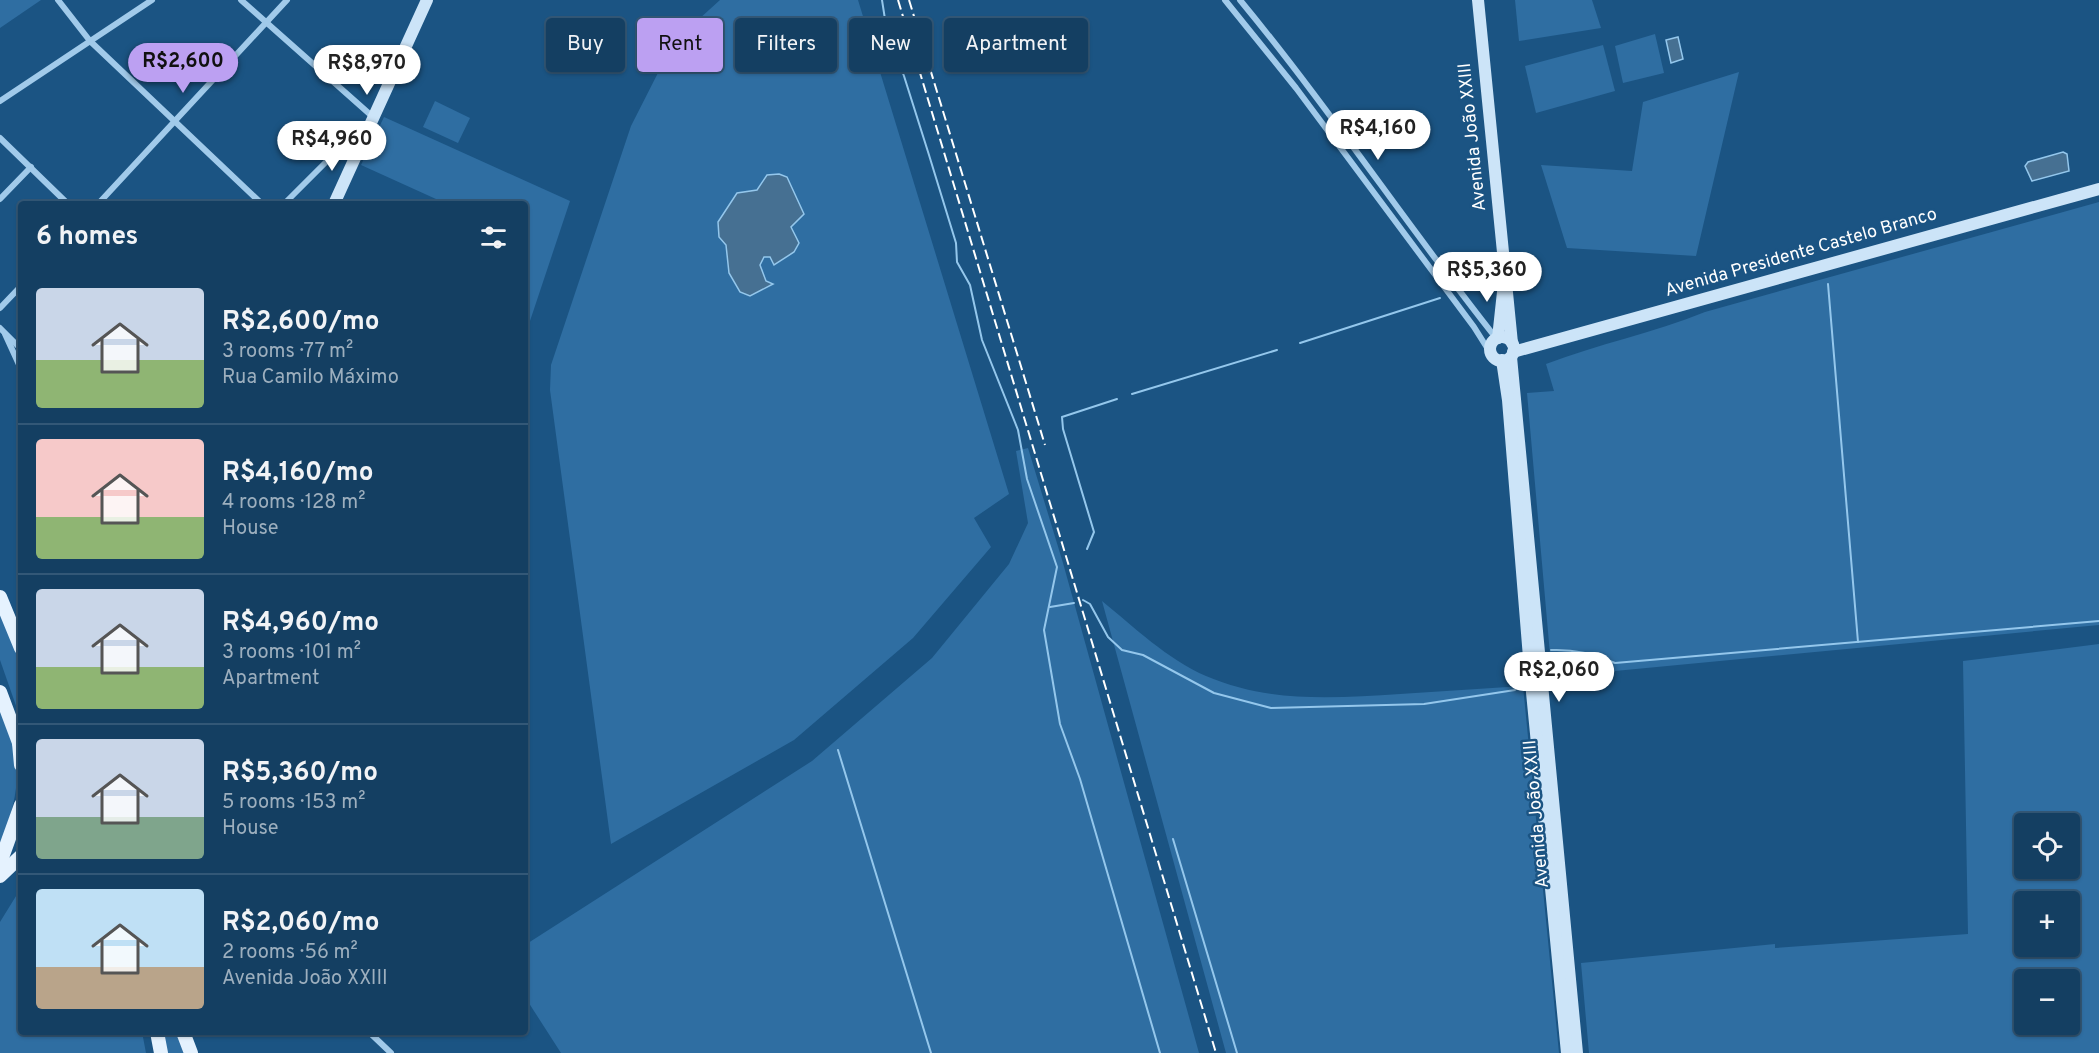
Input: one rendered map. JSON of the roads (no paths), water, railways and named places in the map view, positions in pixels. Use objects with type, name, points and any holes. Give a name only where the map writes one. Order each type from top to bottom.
[{"type":"main road","points":[[335,201],[427,0]]},
{"type":"main road","name":"Avenida João XXIII","points":[[1478,0],[1505,270],[1508,400],[1530,671],[1567,1053]]},
{"type":"main road","name":"Avenida Presidente Castelo Branco","points":[[1506,353],[2099,189]]},
{"type":"main road","name":"Avenida João XXIII","points":[[1505,270],[1497,338],[1491,345],[1506,353]]},
{"type":"main road","points":[[1497,338],[1508,338],[1506,353]]},
{"type":"main road","name":"Avenida João XXIII","points":[[1506,353],[1577,1053]]},
{"type":"main road","points":[[0,597],[18,641]]},
{"type":"main road","points":[[0,692],[18,740]]},
{"type":"main road","points":[[0,863],[18,813]]},
{"type":"main road","points":[[0,876],[18,859]]},
{"type":"main road","points":[[158,1035],[161,1053]]},
{"type":"main road","points":[[184,1035],[191,1053]]},
{"type":"street","points":[[58,0],[90,42],[259,201]]},
{"type":"street","points":[[0,101],[152,0]]},
{"type":"street","points":[[241,0],[371,122],[340,148],[287,201]]},
{"type":"street","points":[[101,201],[287,0]]},
{"type":"street","points":[[1225,0],[1303,97],[1474,327],[1506,353]]},
{"type":"street","points":[[1240,0],[1295,68],[1409,225],[1497,338]]},
{"type":"street","points":[[0,138],[65,201]]},
{"type":"street","points":[[0,199],[31,167]]},
{"type":"street","points":[[0,308],[18,289]]},
{"type":"street","points":[[2,331],[18,346]]},
{"type":"street","points":[[2,331],[18,363]]},
{"type":"street","points":[[372,1035],[391,1053]]},
{"type":"waterway","points":[[882,0],[887,32],[904,76],[956,243],[957,262],[970,285],[982,340],[1018,430],[1027,479],[1057,567],[1044,630],[1060,724],[1080,779],[1160,1053]]},
{"type":"waterway","points":[[1828,284],[1858,642]]},
{"type":"waterway","points":[[1300,343],[1440,298]]},
{"type":"waterway","points":[[1132,394],[1277,350]]},
{"type":"waterway","points":[[1087,549],[1094,532],[1063,429],[1062,417],[1117,399]]},
{"type":"waterway","points":[[1083,600],[1090,604],[1108,637],[1122,650],[1143,655],[1214,693],[1271,708],[1424,704],[1515,690]]},
{"type":"waterway","points":[[1050,607],[1074,603]]},
{"type":"waterway","points":[[1551,650],[1584,653],[1615,663],[2099,621]]},
{"type":"waterway","points":[[838,750],[931,1053]]},
{"type":"waterway","points":[[1173,839],[1237,1053]]},
{"type":"railway","points":[[898,0],[1216,1053]]},
{"type":"railway","points":[[909,0],[1045,445]]}]
